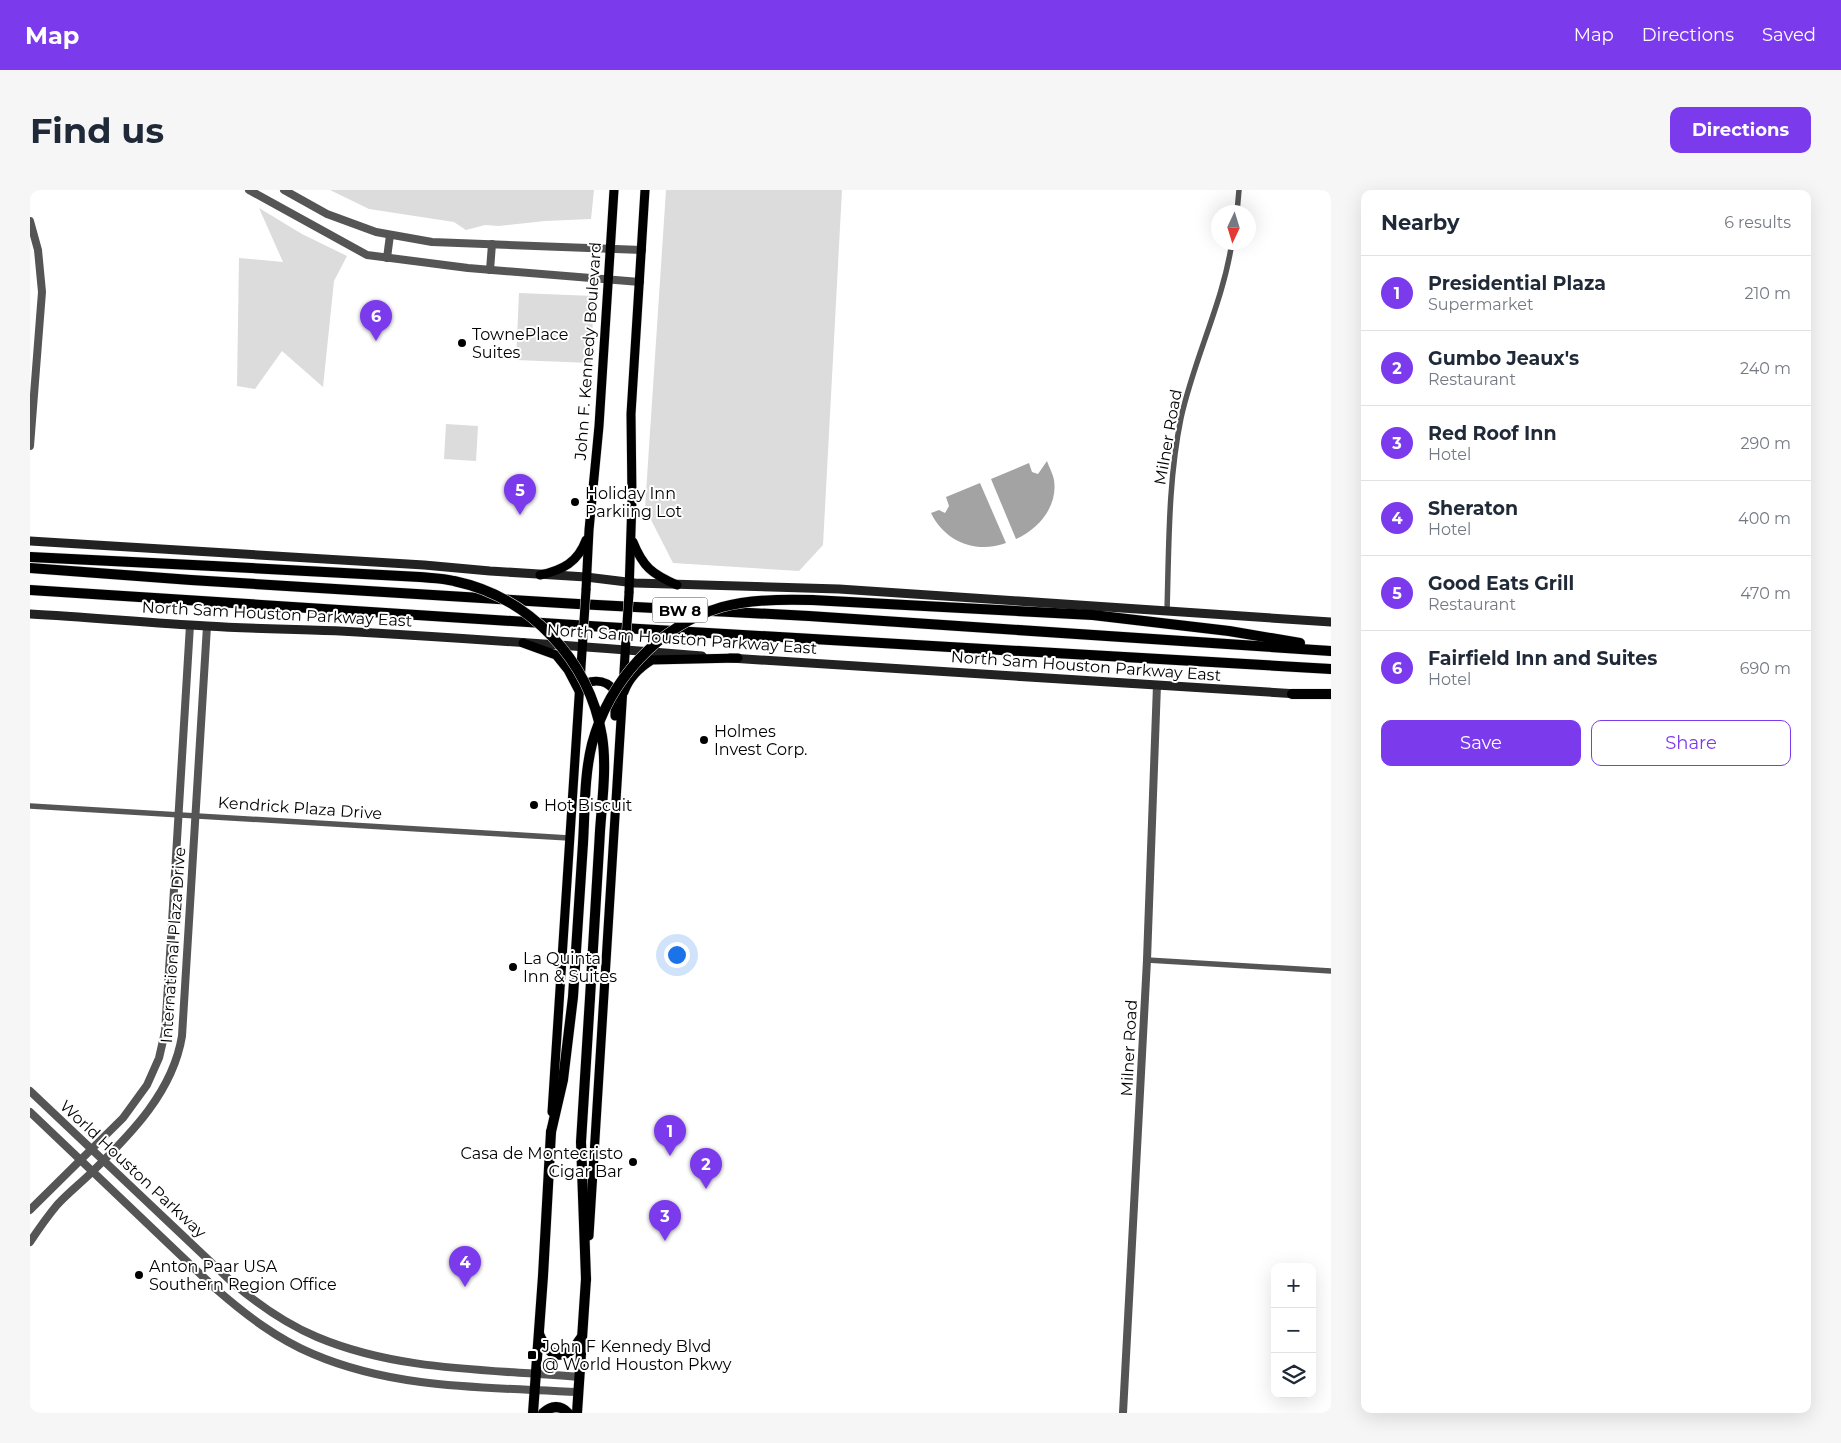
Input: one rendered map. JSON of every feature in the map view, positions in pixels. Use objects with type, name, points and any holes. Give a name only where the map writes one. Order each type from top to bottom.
[{"type":"highway","points":[[30,557],[420,577],[453,581],[493,594],[522,610],[558,643],[568,655],[593,701],[602,738],[602,785],[581,1142],[586,1279],[577,1413]]},
{"type":"highway","name":"North Sam Houston Parkway East","points":[[30,568],[191,580],[809,616],[1331,650]]},
{"type":"highway","name":"North Sam Houston Parkway East","points":[[30,590],[605,627],[1331,669]]},
{"type":"highway","points":[[551,1132],[563,1080],[573,997],[588,771],[595,734],[618,685],[642,655],[675,629],[703,614],[722,607],[758,601],[787,599],[1093,615],[1229,631],[1331,650]]},
{"type":"highway","points":[[1292,694],[1331,695]]},
{"type":"highway","name":"John F. Kennedy Boulevard","points":[[533,1413],[544,1276],[551,1132]]},
{"type":"highway","points":[[538,1333],[546,1348],[559,1355],[572,1351],[581,1338]]},
{"type":"highway","points":[[543,1413],[551,1408],[558,1407],[568,1413]]},
{"type":"main road","name":"John F. Kennedy Boulevard","points":[[551,1132],[589,530],[599,426],[614,190]]},
{"type":"main road","points":[[586,1279],[630,582],[632,538],[631,414],[645,190]]},
{"type":"main road","points":[[540,575],[553,572],[574,560],[582,551],[589,530]]},
{"type":"main road","points":[[632,538],[644,565],[657,576],[677,585]]},
{"type":"main road","points":[[30,541],[405,564],[677,585],[839,589],[1331,622]]},
{"type":"main road","name":"North Sam Houston Parkway East","points":[[30,614],[207,626],[582,646],[1292,694]]},
{"type":"main road","points":[[523,643],[556,656],[568,670],[580,693]]},
{"type":"main road","points":[[622,697],[626,686],[634,674],[643,665],[652,660],[738,658]]},
{"type":"main road","points":[[580,693],[586,683],[591,681],[601,681],[609,684],[615,691],[614,742],[618,764]]},
{"type":"street","points":[[249,190],[367,255],[490,270],[640,282]]},
{"type":"street","points":[[284,190],[327,214],[376,232],[390,235],[432,242],[642,250]]},
{"type":"street","points":[[1238,205],[1239,190]]},
{"type":"street","points":[[30,221],[38,250],[42,292],[30,446]]},
{"type":"street","points":[[387,258],[390,235]]},
{"type":"street","points":[[490,270],[492,244]]},
{"type":"street","name":"Milner Road","points":[[1167,611],[1169,526],[1174,461],[1181,418],[1221,292],[1230,250]]},
{"type":"street","name":"International Plaza Drive","points":[[30,1210],[123,1118],[147,1085],[160,1058],[165,1032],[180,814],[190,625]]},
{"type":"street","name":"International Plaza Drive","points":[[30,1242],[56,1206],[93,1172],[146,1115],[163,1090],[179,1052],[182,1036],[207,626]]},
{"type":"street","name":"Milner Road","points":[[1123,1413],[1147,960],[1157,685]]},
{"type":"street","name":"Kendrick Plaza Drive","points":[[30,806],[569,838]]},
{"type":"street","points":[[171,939],[188,940]]},
{"type":"street","points":[[1147,960],[1331,971]]},
{"type":"street","points":[[160,1058],[174,1067]]},
{"type":"street","name":"World Houston Parkway","points":[[30,1091],[234,1284],[253,1300],[315,1336],[361,1353],[406,1363],[440,1368],[579,1376]]},
{"type":"street","name":"World Houston Parkway","points":[[30,1112],[170,1246],[238,1308],[273,1333],[312,1354],[360,1371],[404,1380],[578,1392]]},
{"type":"street","points":[[170,1246],[183,1236]]},
{"type":"street","points":[[273,1333],[283,1319]]},
{"type":"street","points":[[404,1380],[406,1363]]},
{"type":"shaded area","points":[[330,190],[594,190],[591,219],[499,226],[485,225],[466,230],[454,222],[369,209]]},
{"type":"shaded area","points":[[666,190],[842,190],[823,545],[799,571],[673,563],[645,508]]},
{"type":"shaded area","points":[[259,208],[302,234],[347,256],[334,281],[323,387],[282,351],[255,389],[237,386],[239,258],[283,262]]},
{"type":"shaded area","points":[[519,293],[594,296],[591,363],[516,360]]},
{"type":"shaded area","points":[[446,424],[478,426],[476,461],[444,459]]},
{"type":"shaded area","points":[[1047,461],[1054,480],[1053,499],[1050,507],[1039,523],[1016,539],[991,479],[1029,463],[1032,472],[1038,474]]},
{"type":"shaded area","points":[[980,483],[1006,543],[984,547],[962,543],[944,531],[931,513],[939,510],[945,513],[949,506],[946,497]]},
{"type":"place","name":"Fairfield Inn and Suites","points":[[376,341]]},
{"type":"place","name":"TownePlace Suites","points":[[462,343]]},
{"type":"place","name":"Holiday Inn Parkiing Lot","points":[[575,502]]},
{"type":"place","name":"Good Eats Grill","points":[[520,515]]},
{"type":"place","name":"Holmes Invest Corp.","points":[[704,740]]},
{"type":"place","name":"Hot Biscuit","points":[[534,805]]},
{"type":"place","name":"La Quinta Inn & Suites","points":[[513,967]]},
{"type":"place","name":"Presidential Plaza","points":[[670,1156]]},
{"type":"place","name":"Casa de Montecristo Cigar Bar","points":[[633,1162]]},
{"type":"place","name":"Gumbo Jeaux's","points":[[706,1189]]},
{"type":"place","name":"Red Roof Inn","points":[[665,1241]]},
{"type":"place","name":"Anton Paar USA Southern Region Office","points":[[139,1275]]},
{"type":"place","name":"Sheraton","points":[[465,1287]]},
{"type":"place","name":"John F Kennedy Blvd @ World Houston Pkwy","points":[[532,1355]]}]
